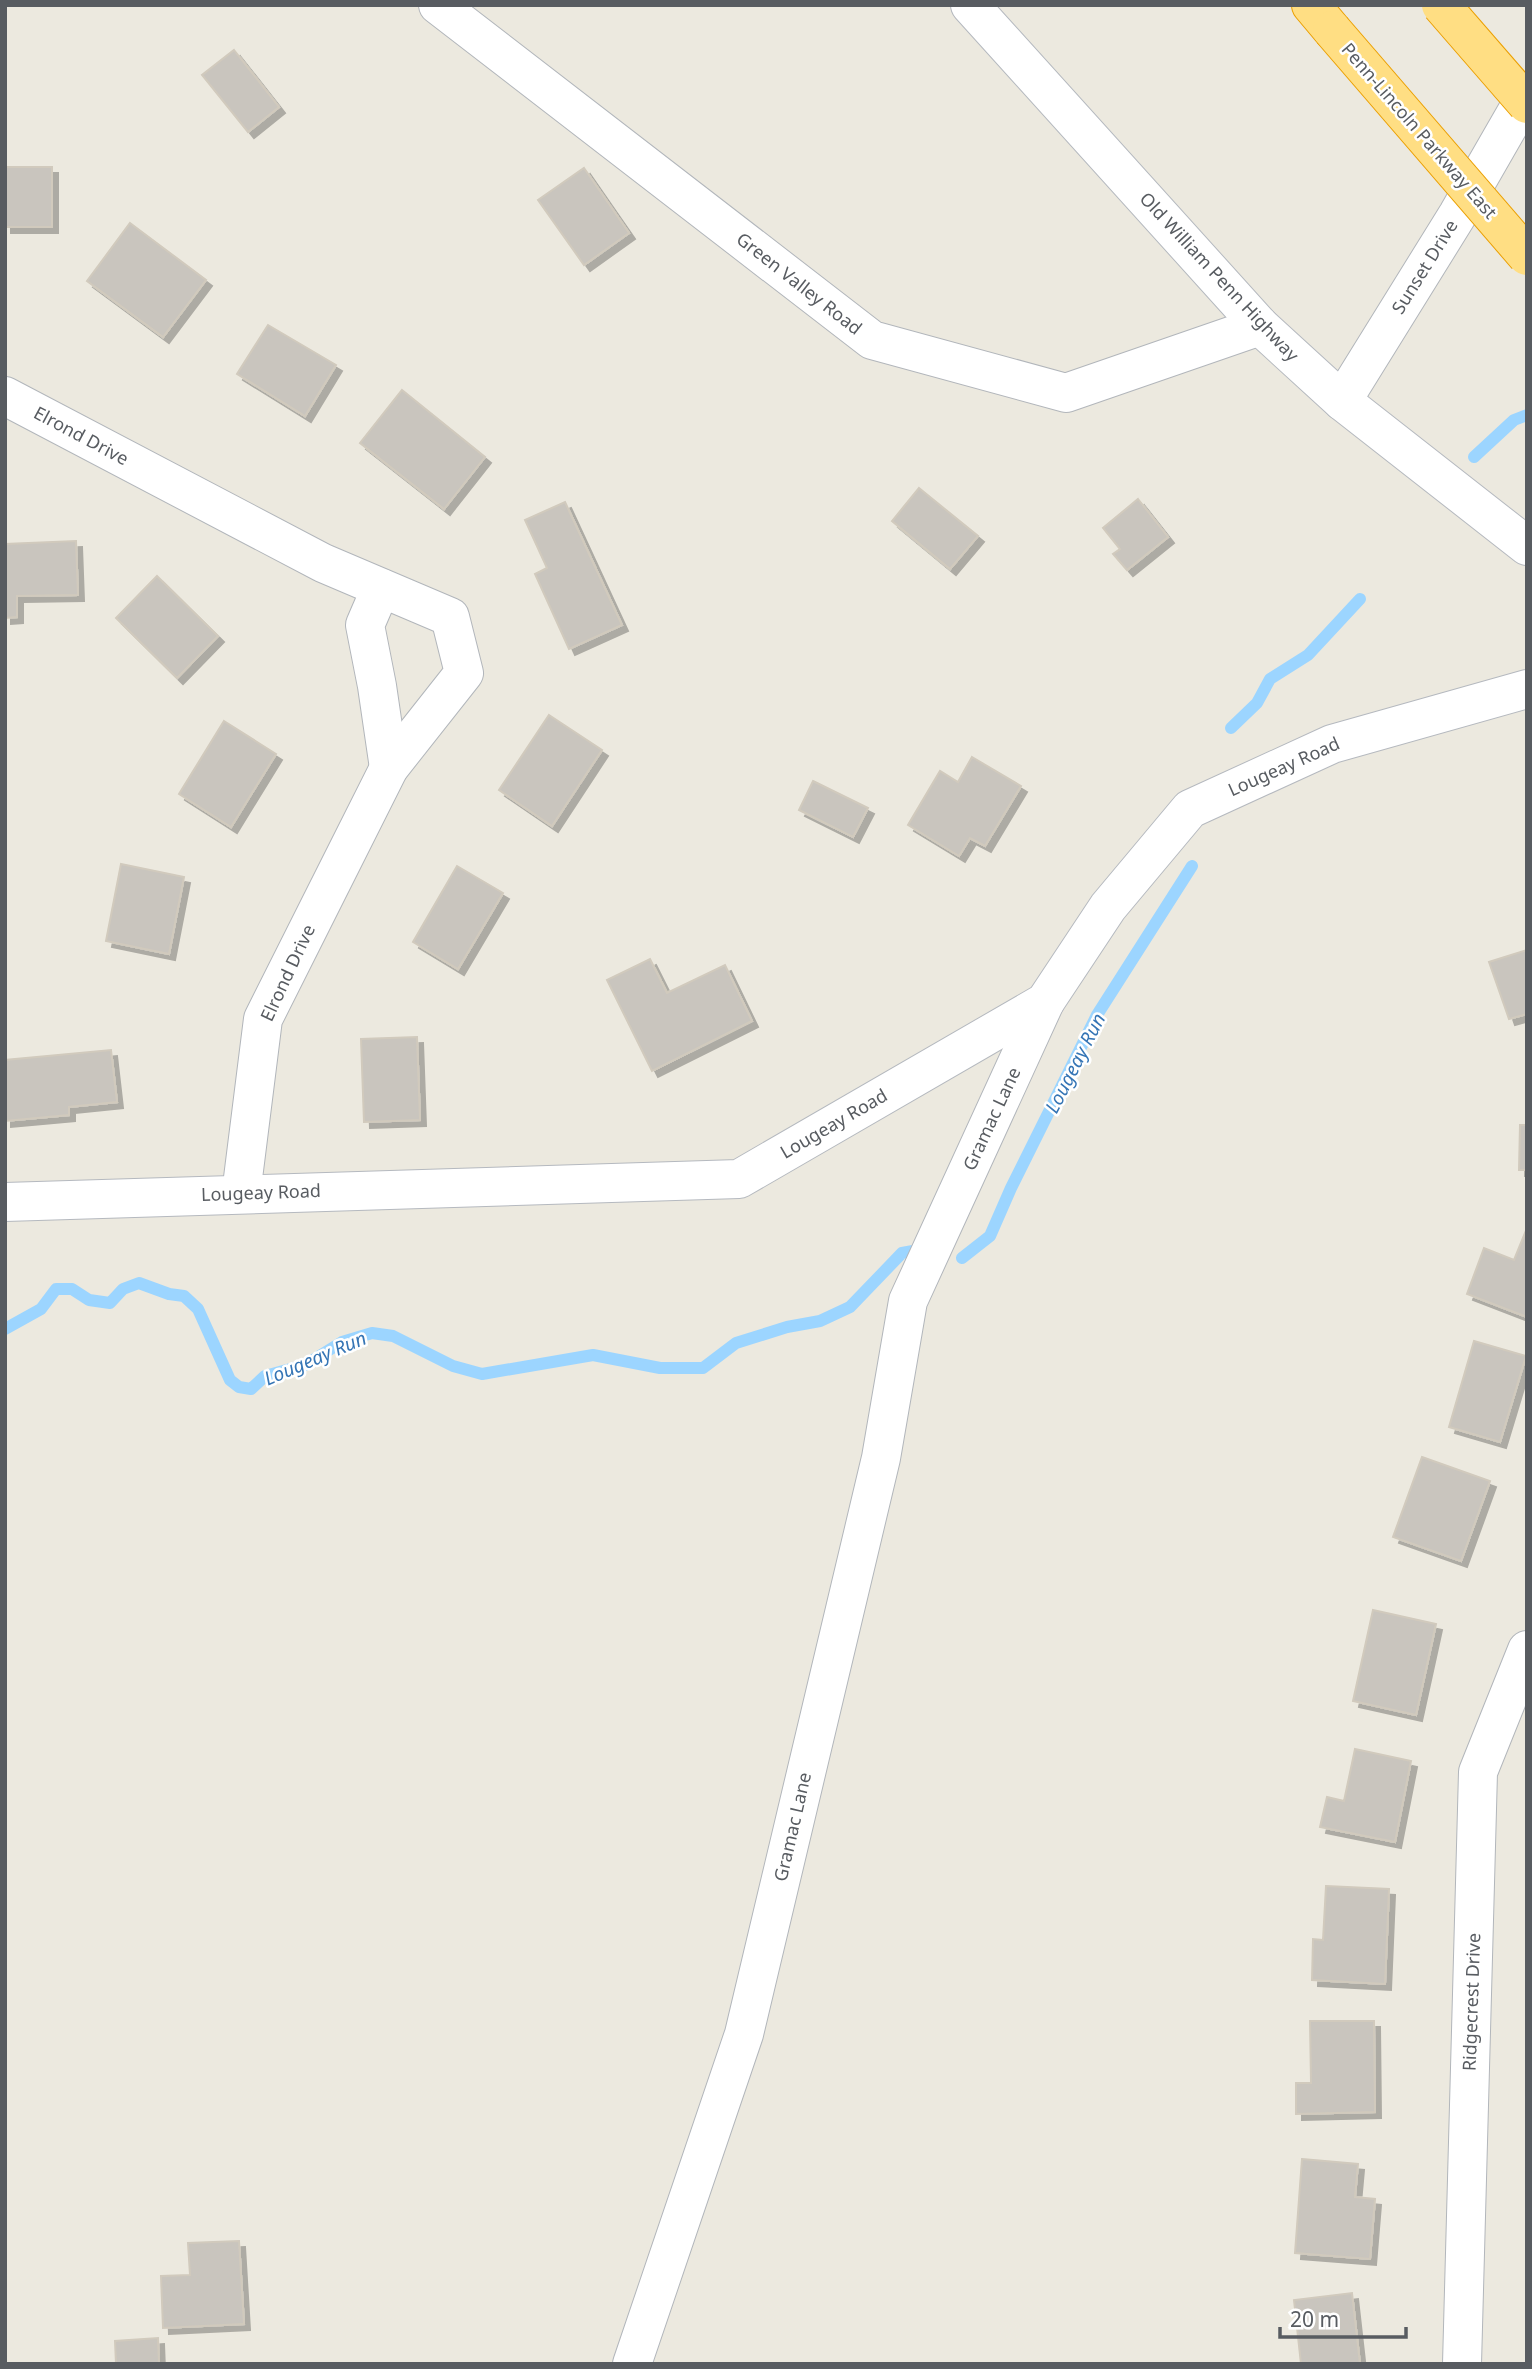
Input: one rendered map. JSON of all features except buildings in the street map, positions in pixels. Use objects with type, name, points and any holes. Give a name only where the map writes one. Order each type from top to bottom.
[{"type":"highway","points":[[1441,5],[1527,104]]},
{"type":"highway","name":"Penn-Lincoln Parkway East","points":[[1321,18],[1527,256]]},
{"type":"street","name":"Green Valley Road","points":[[438,5],[872,340],[1066,393],[1260,326]]},
{"type":"street","name":"Old William Penn Highway","points":[[970,5],[1260,326],[1342,401],[1527,546]]},
{"type":"street","name":"Sunset Drive","points":[[1342,401],[1458,214],[1527,94]]},
{"type":"street","name":"Elrond Drive","points":[[5,396],[323,563],[450,617],[464,673],[389,768],[263,1018],[241,1194]]},
{"type":"street","points":[[381,588],[365,625],[389,768]]},
{"type":"street","name":"Lougeay Road","points":[[5,1202],[738,1179],[1045,1002],[1108,907],[1190,809],[1332,744],[1527,689]]},
{"type":"street","name":"Gramac Lane","points":[[632,2364],[744,2034],[881,1458],[908,1301],[1045,1002]]},
{"type":"street","name":"Ridgecrest Drive","points":[[1462,2364],[1478,1772],[1527,1650]]},
{"type":"waterway","name":"Lougeay Run","points":[[1474,457],[1514,420],[1527,415]]},
{"type":"waterway","name":"Lougeay Run","points":[[1231,728],[1257,703],[1270,679],[1308,655],[1360,599]]},
{"type":"waterway","name":"Lougeay Run","points":[[962,1258],[990,1236],[1097,1015],[1192,866]]},
{"type":"waterway","name":"Lougeay Run","points":[[5,1329],[41,1309],[56,1289],[72,1289],[89,1300],[110,1303],[123,1289],[139,1283],[169,1294],[184,1296],[198,1309],[230,1380],[239,1387],[251,1389],[265,1376],[305,1365],[342,1342],[372,1333],[393,1336],[453,1366],[482,1374],[593,1355],[660,1368],[703,1368],[736,1343],[787,1327],[820,1321],[850,1307],[902,1253],[913,1251]]}]
